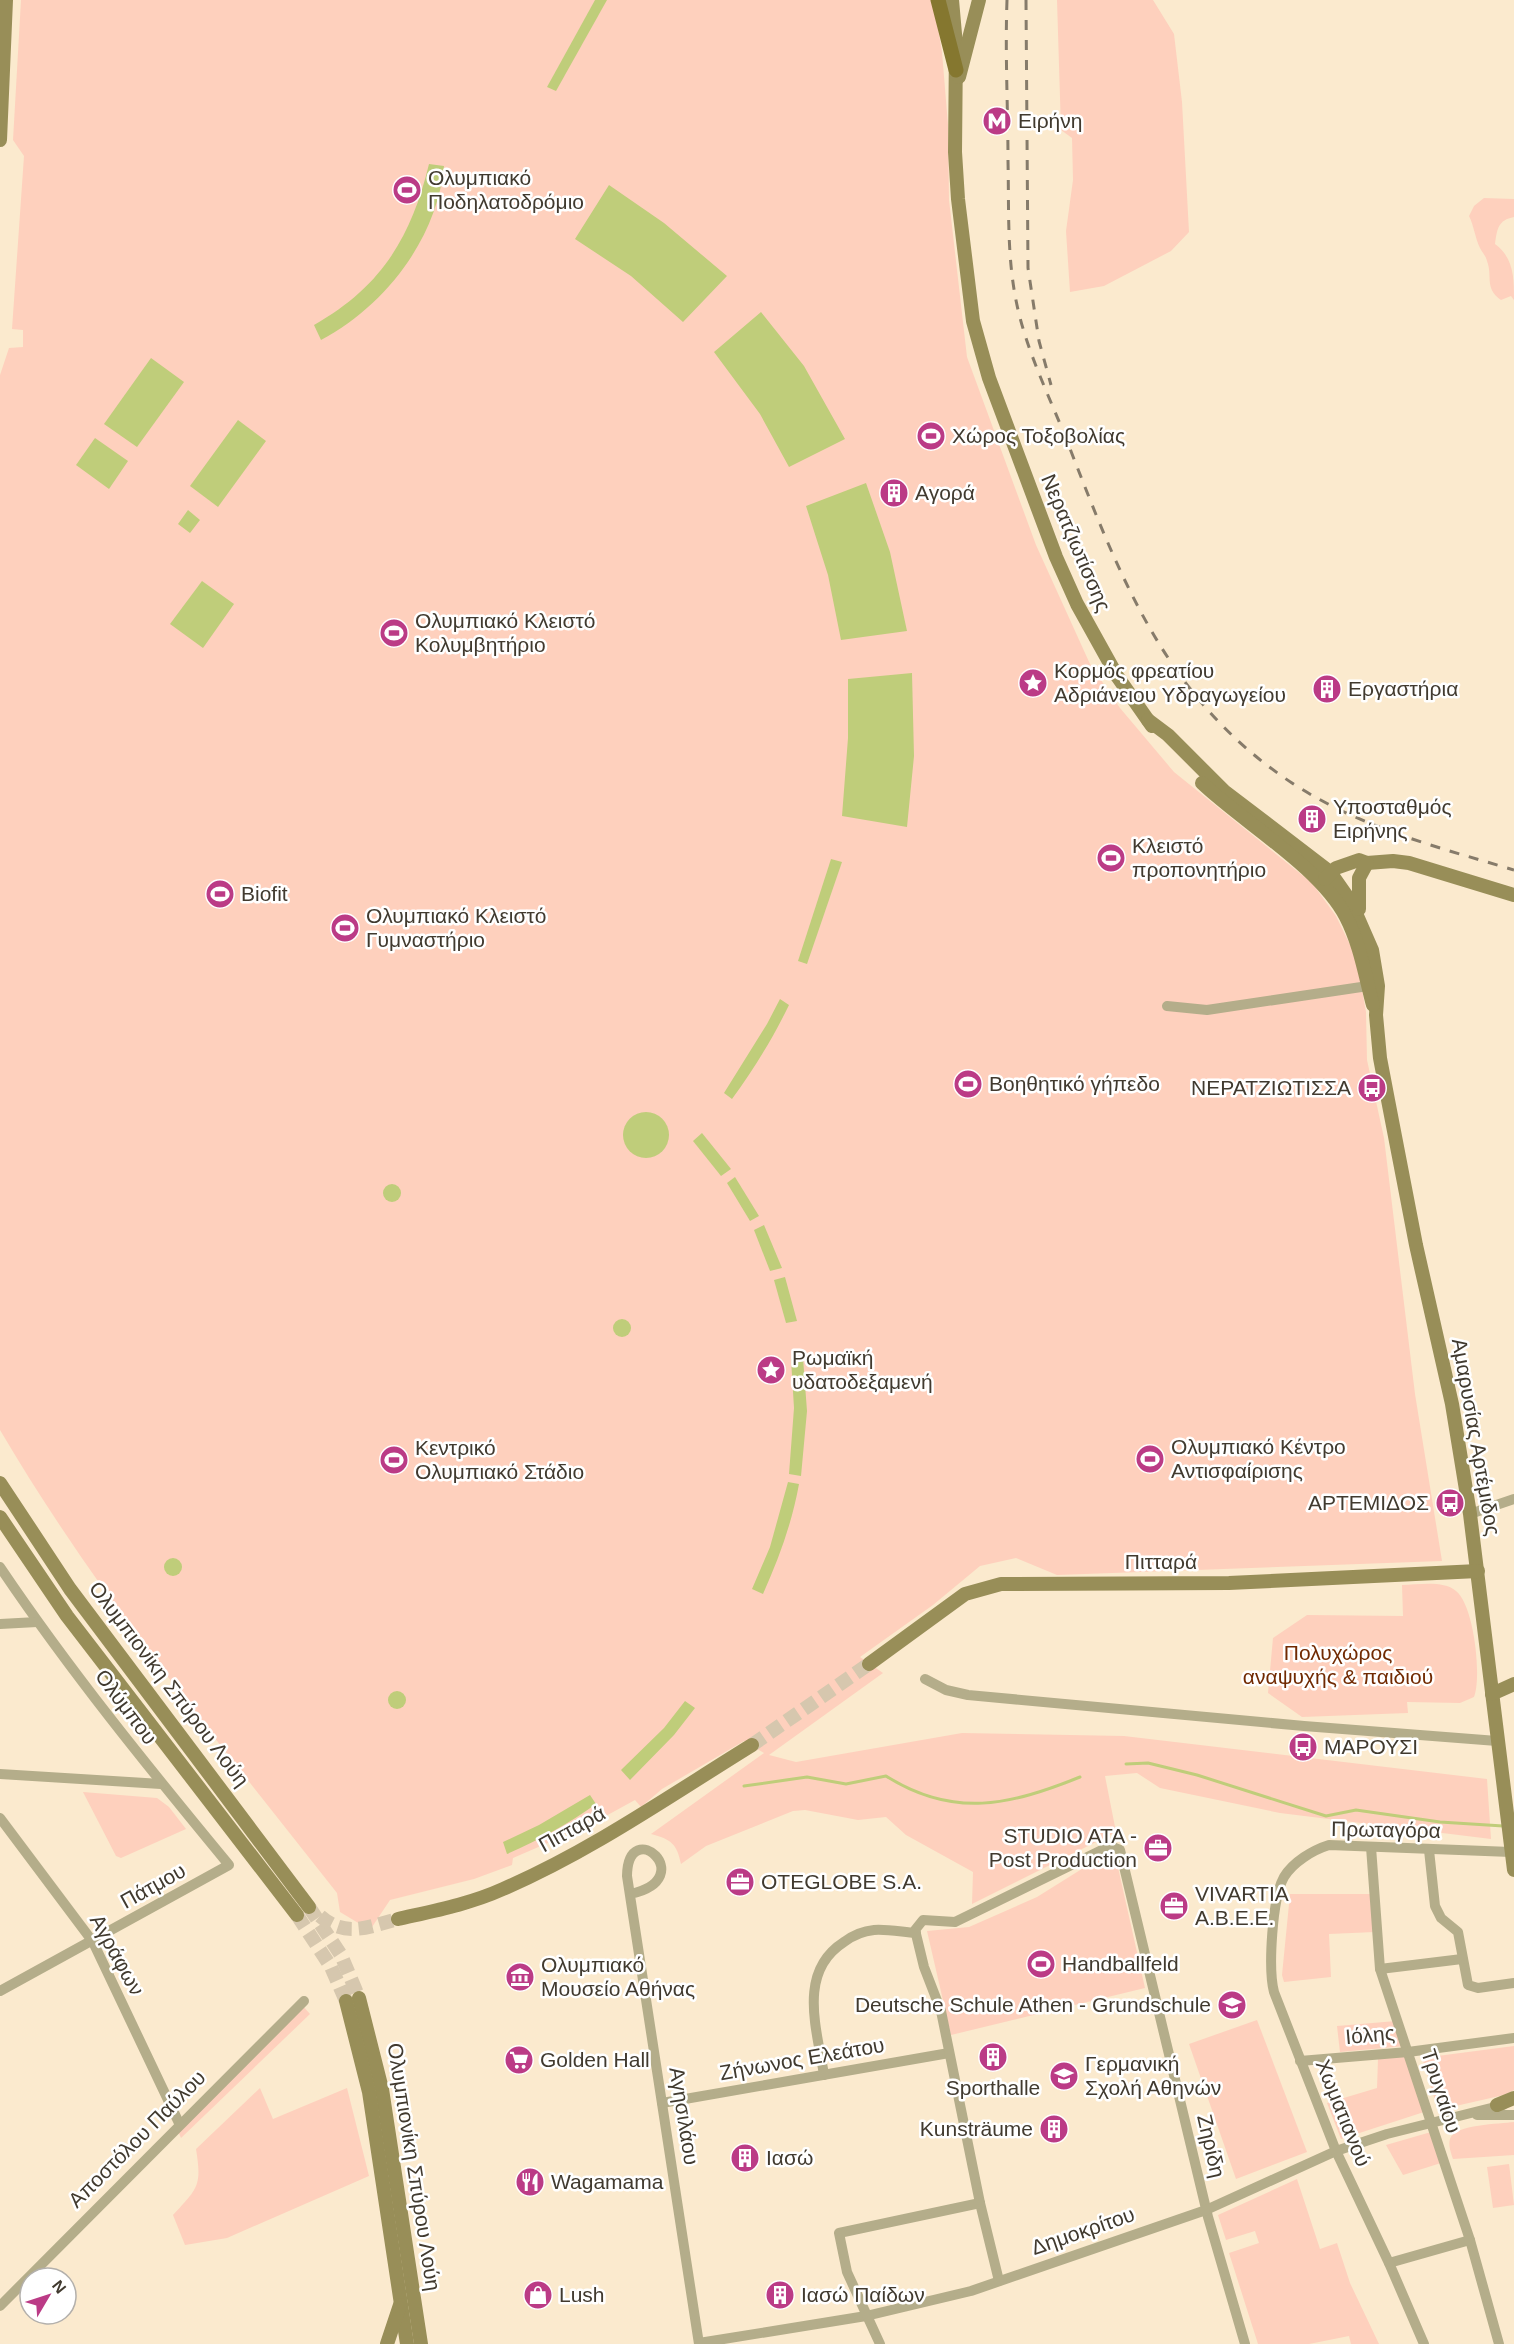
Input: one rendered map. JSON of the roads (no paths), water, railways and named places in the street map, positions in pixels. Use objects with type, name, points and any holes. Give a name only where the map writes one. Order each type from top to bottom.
[{"type":"main road","points":[[0,140],[6,0]]},
{"type":"main road","points":[[938,0],[956,70]]},
{"type":"main road","name":"Νερατζιωτίσσης","points":[[952,0],[956,70],[958,199],[973,321],[989,378],[1067,583],[1117,676],[1161,741],[1218,798],[1329,879],[1361,922],[1372,951]]},
{"type":"main road","name":"Νερατζιωτίσσης","points":[[956,87],[966,58],[979,0]]},
{"type":"main road","points":[[1329,879],[1352,861],[1359,860],[1367,863],[1393,861],[1409,863],[1514,895]]},
{"type":"main road","points":[[1361,922],[1357,898],[1359,878],[1367,863]]},
{"type":"main road","points":[[1329,879],[1359,878]]},
{"type":"main road","name":"Αμαρυσίας Αρτέμιδος","points":[[1329,879],[1351,928],[1376,1015],[1388,1100],[1416,1245],[1452,1404],[1478,1571],[1514,1870]]},
{"type":"main road","name":"Αμαρυσίας Αρτέμιδος","points":[[1372,951],[1378,986],[1376,1015]]},
{"type":"main road","name":"Ολυμπιονίκη Σπύρου Λούη","points":[[0,1483],[60,1575],[303,1911],[74,1625],[0,1517]]},
{"type":"main road","name":"Πιτταρά","points":[[869,1664],[965,1594],[1001,1584],[1229,1583],[1478,1571]]},
{"type":"main road","points":[[1492,1694],[1514,1684]]},
{"type":"main road","name":"Πιτταρά","points":[[398,1920],[482,1897],[519,1882],[662,1803],[753,1745]]},
{"type":"main road","name":"Ολυμπιονίκη Σπύρου Λούη","points":[[352,2000],[382,2089],[410,2343],[401,2303],[369,2092],[352,2000]]},
{"type":"main road","points":[[1497,2105],[1514,2098]]},
{"type":"main road","points":[[387,2344],[401,2303]]},
{"type":"street","points":[[1167,1006],[1207,1010],[1368,986]]},
{"type":"street","points":[[1470,1514],[1514,1499]]},
{"type":"street","name":"Ολύμπου","points":[[0,1567],[37,1622],[161,1784],[229,1865]]},
{"type":"street","points":[[0,1624],[37,1622]]},
{"type":"street","points":[[925,1679],[946,1690],[968,1695],[1497,1741]]},
{"type":"street","points":[[0,1774],[161,1784]]},
{"type":"street","name":"Αγράφων","points":[[0,1818],[93,1942],[179,2123]]},
{"type":"street","name":"Πρωταγόρα","points":[[1279,1888],[1289,1869],[1319,1848],[1338,1845],[1429,1850],[1511,1842]]},
{"type":"street","name":"Ζηρίδη","points":[[916,1934],[915,1930],[923,1920],[955,1922],[1110,1846],[1120,1850],[1206,2210],[1245,2344]]},
{"type":"street","name":"Τρυγαίου","points":[[1371,1847],[1380,1969],[1470,2240],[1499,2344]]},
{"type":"street","points":[[1429,1850],[1437,1912],[1458,1932],[1462,1959],[1470,1987],[1514,1983]]},
{"type":"street","name":"Πάτμου","points":[[0,1991],[93,1942],[229,1865]]},
{"type":"street","name":"Χωματιανού","points":[[1279,1888],[1269,1964],[1270,1979],[1336,2151],[1424,2344]]},
{"type":"street","name":"Αγησιλάου","points":[[631,1894],[699,2343]]},
{"type":"street","points":[[824,2074],[812,1996],[814,1979],[822,1962],[834,1948],[853,1936],[872,1930],[916,1934],[924,1967],[941,2011],[980,2203],[999,2281]]},
{"type":"street","points":[[1380,1969],[1462,1959]]},
{"type":"street","name":"Αποστόλου Παύλου","points":[[0,2306],[179,2123],[304,2001]]},
{"type":"street","name":"Ιόλης","points":[[1300,2061],[1408,2052],[1514,2038]]},
{"type":"street","name":"Ζήνωνος Ελεάτου","points":[[662,2103],[949,2053]]},
{"type":"street","name":"Δημοκρίτου","points":[[699,2343],[866,2316],[971,2291],[1206,2210],[1336,2151],[1387,2134],[1468,2115],[1497,2105],[1514,2103]]},
{"type":"street","name":"Δημοκρίτου","points":[[1468,2115],[1514,2115]]},
{"type":"street","points":[[880,2344],[847,2272],[839,2233],[980,2203]]},
{"type":"street","points":[[1389,2264],[1470,2240]]},
{"type":"waterway","points":[[1126,1764],[1148,1763],[1197,1775],[1326,1816],[1356,1810],[1440,1822],[1503,1826]]},
{"type":"waterway","points":[[744,1786],[807,1777],[846,1784],[886,1776],[911,1790],[935,1798],[959,1803],[982,1803],[1030,1795],[1080,1777]]},
{"type":"tunnel","points":[[752,1745],[869,1664]]},
{"type":"tunnel","points":[[309,1907],[341,1955],[359,1998]]},
{"type":"tunnel","points":[[297,1915],[331,1967],[346,2001]]},
{"type":"tunnel","points":[[320,1916],[329,1923],[348,1929],[398,1919]]},
{"type":"railway","points":[[1007,0],[1009,228],[1012,278],[1019,314],[1037,369],[1107,540],[1152,632],[1179,674],[1211,713],[1248,750],[1292,783],[1318,799],[1400,835],[1514,870]]},
{"type":"railway","points":[[1026,0],[1028,268],[1039,341],[1051,385]]},
{"type":"place","name":"Ειρήνη","points":[[997,121]]},
{"type":"place","name":"Ολυμπιακό Ποδηλατοδρόμιο","points":[[407,190]]},
{"type":"place","name":"Χώρος Τοξοβολίας","points":[[931,436]]},
{"type":"place","name":"Αγορά","points":[[894,493]]},
{"type":"place","name":"Ολυμπιακό Κλειστό Κολυμβητήριο","points":[[394,633]]},
{"type":"place","name":"Κορμός φρεατίου Αδριάνειου Υδραγωγείου","points":[[1033,683]]},
{"type":"place","name":"Εργαστήρια","points":[[1327,689]]},
{"type":"place","name":"Υποσταθμός Ειρήνης","points":[[1312,819]]},
{"type":"place","name":"Κλειστό προπονητήριο","points":[[1111,858]]},
{"type":"place","name":"Biofit","points":[[220,894]]},
{"type":"place","name":"Ολυμπιακό Κλειστό Γυμναστήριο","points":[[345,928]]},
{"type":"place","name":"Βοηθητικό γήπεδο","points":[[968,1084]]},
{"type":"place","name":"ΝΕΡΑΤΖΙΩΤΙΣΣΑ","points":[[1372,1088]]},
{"type":"place","name":"Ρωμαϊκή υδατοδεξαμενή","points":[[771,1370]]},
{"type":"place","name":"Ολυμπιακό Κέντρο Αντισφαίρισης","points":[[1150,1459]]},
{"type":"place","name":"Κεντρικό Ολυμπιακό Στάδιο","points":[[394,1460]]},
{"type":"place","name":"ΑΡΤΕΜΙΔΟΣ","points":[[1450,1503]]},
{"type":"place","name":"ΜΑΡΟΥΣΙ","points":[[1303,1747]]},
{"type":"place","name":"STUDIO ATA - Post Production","points":[[1158,1848]]},
{"type":"place","name":"OTEGLOBE S.A.","points":[[740,1882]]},
{"type":"place","name":"VIVARTIA A.B.E.E.","points":[[1174,1906]]},
{"type":"place","name":"Handballfeld","points":[[1041,1964]]},
{"type":"place","name":"Ολυμπιακό Μουσείο Αθήνας","points":[[520,1977]]},
{"type":"place","name":"Deutsche Schule Athen - Grundschule","points":[[1232,2005]]},
{"type":"place","name":"Sporthalle","points":[[993,2057]]},
{"type":"place","name":"Golden Hall","points":[[519,2060]]},
{"type":"place","name":"Γερμανική Σχολή Αθηνών","points":[[1064,2076]]},
{"type":"place","name":"Kunsträume","points":[[1054,2129]]},
{"type":"place","name":"Ιασώ","points":[[745,2158]]},
{"type":"place","name":"Wagamama","points":[[530,2182]]},
{"type":"place","name":"Lush","points":[[538,2295]]},
{"type":"place","name":"Ιασώ Παίδων","points":[[780,2295]]},
{"type":"park label","name":"Πολυχώρος αναψυχής & παιδιού","points":[[1338,1665]]}]
